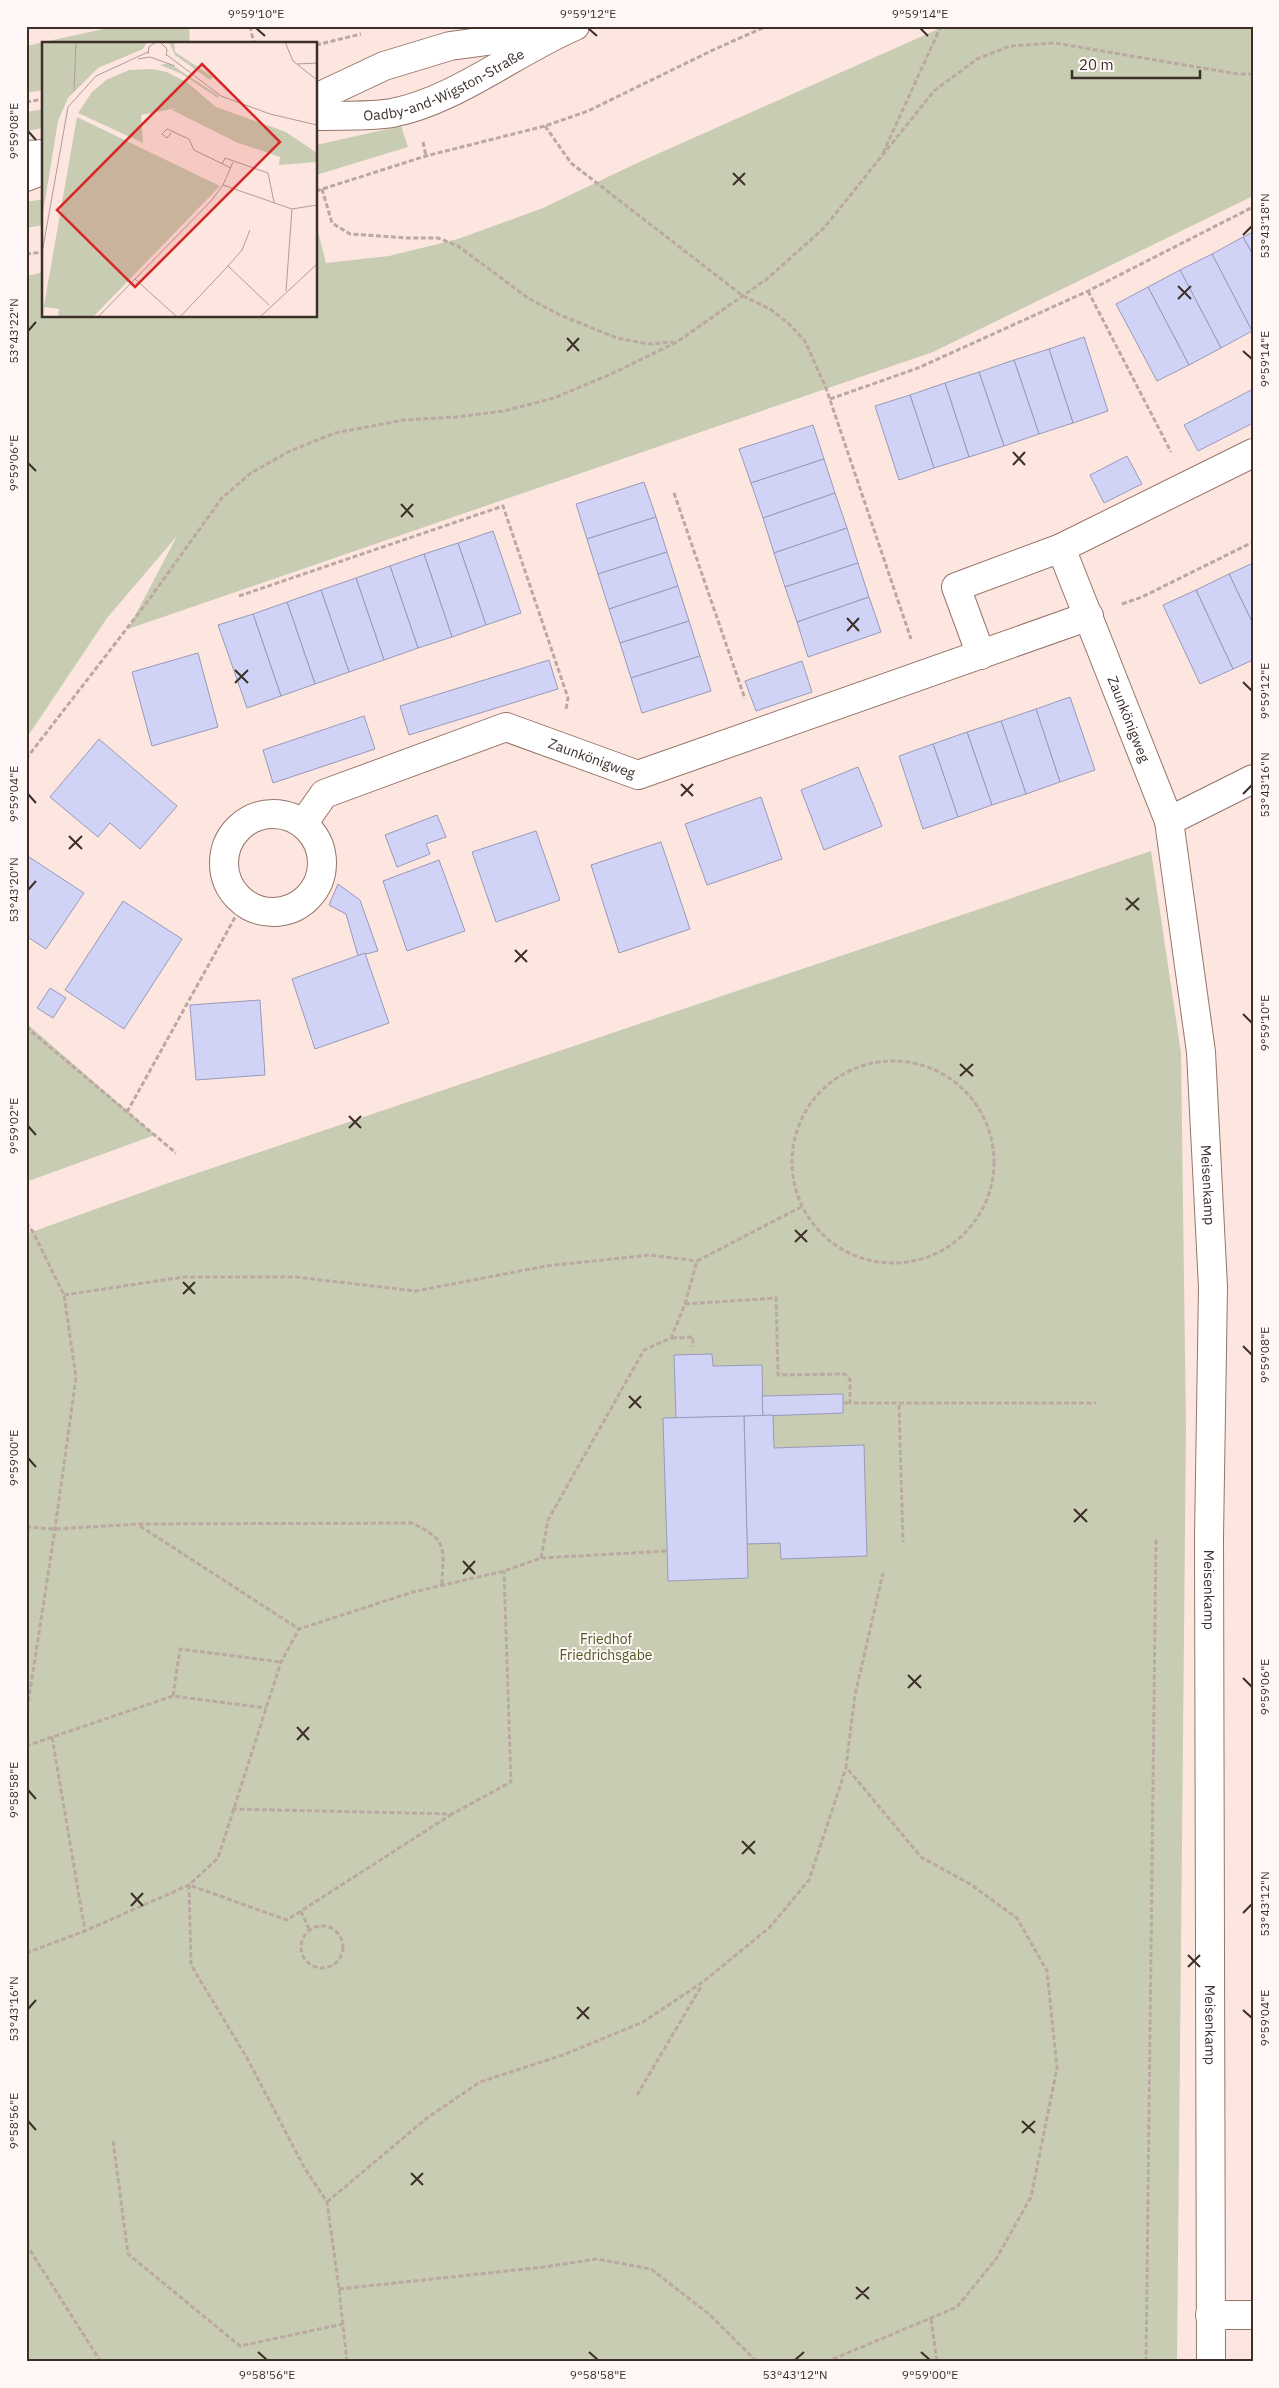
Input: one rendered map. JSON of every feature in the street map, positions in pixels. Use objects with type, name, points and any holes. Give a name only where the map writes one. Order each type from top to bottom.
[{"type":"street","name":"Oadby-and-Wigston-Straße","points":[[318,97],[384,66],[450,46],[568,29]]},
{"type":"street","name":"Oadby-and-Wigston-Straße","points":[[318,116],[392,113],[415,106],[448,94],[568,29]]},
{"type":"street","points":[[26,154],[42,154]]},
{"type":"street","points":[[26,177],[42,171]]},
{"type":"street","points":[[981,655],[956,587],[1061,548],[1253,452]]},
{"type":"street","name":"Zaunkönigweg","points":[[1061,548],[1169,821]]},
{"type":"street","name":"Zaunkönigweg","points":[[303,824],[324,794],[506,727],[638,775],[1089,616]]},
{"type":"street","points":[[1169,821],[1253,779]]},
{"type":"street","points":[[272,814],[288,816],[303,824],[313,834],[319,846],[322,861],[319,880],[310,896],[294,908],[276,912],[253,909],[243,903],[228,885],[225,874],[224,855],[230,838],[241,825],[255,817],[272,814]]},
{"type":"street","name":"Meisenkamp","points":[[1169,821],[1201,1052],[1213,1287],[1209,1537],[1211,2362]]},
{"type":"street","points":[[1210,2315],[1253,2315]]},
{"type":"path","points":[[250,26],[254,42]]},
{"type":"path","points":[[318,190],[426,156],[545,126],[588,111],[766,26]]},
{"type":"path","points":[[880,158],[941,26]]},
{"type":"path","points":[[318,44],[364,33]]},
{"type":"path","points":[[26,759],[145,605],[222,498],[251,473],[290,451],[335,433],[404,420],[456,417],[504,411],[554,398],[611,374],[677,342],[768,278],[824,228],[934,91],[977,59],[1010,46],[1055,43],[1238,74],[1253,74]]},
{"type":"path","points":[[26,102],[42,99]]},
{"type":"path","points":[[545,126],[572,163],[743,296],[770,310],[788,323],[805,341],[830,399],[923,676]]},
{"type":"path","points":[[322,189],[332,223],[350,234],[438,238],[458,246],[528,298],[560,315],[617,338],[648,344],[677,342]]},
{"type":"path","points":[[830,399],[918,368],[1088,291],[1253,207]]},
{"type":"path","points":[[26,254],[42,252]]},
{"type":"path","points":[[1088,291],[1188,485]]},
{"type":"path","points":[[674,493],[756,732]]},
{"type":"path","points":[[239,596],[503,506],[568,698],[560,747]]},
{"type":"path","points":[[1089,616],[1142,596],[1253,542]]},
{"type":"path","points":[[127,1112],[243,903]]},
{"type":"path","points":[[26,1026],[176,1153]]},
{"type":"path","points":[[890,1060],[923,1064],[953,1080],[976,1104],[991,1134],[995,1167],[988,1200],[970,1229],[944,1250],[921,1260],[913,1263],[879,1263],[847,1254],[820,1234],[801,1207],[791,1174],[793,1141],[806,1109],[828,1083],[857,1067],[890,1060]]},
{"type":"path","points":[[64,1295],[184,1277],[295,1277],[416,1290],[546,1266],[650,1255],[697,1261],[801,1207]]},
{"type":"path","points":[[26,1223],[33,1232],[64,1295],[76,1377],[56,1529],[26,1717]]},
{"type":"path","points":[[671,1338],[686,1304],[697,1261]]},
{"type":"path","points":[[686,1304],[776,1298],[778,1375],[845,1374],[850,1380],[850,1403]]},
{"type":"path","points":[[541,1558],[548,1520],[644,1350],[671,1338],[693,1337],[693,1347]]},
{"type":"path","points":[[843,1403],[1096,1403]]},
{"type":"path","points":[[899,1404],[903,1542]]},
{"type":"path","points":[[26,1527],[56,1529],[139,1524],[412,1523],[434,1534],[443,1548],[442,1585]]},
{"type":"path","points":[[139,1524],[299,1629]]},
{"type":"path","points":[[1146,2362],[1156,1538]]},
{"type":"path","points":[[26,1954],[85,1931],[189,1885],[218,1858],[232,1809],[281,1662],[299,1629],[413,1592],[504,1571],[541,1558],[667,1551]]},
{"type":"path","points":[[189,1885],[287,1920],[452,1814],[511,1782],[504,1571]]},
{"type":"path","points":[[326,2202],[427,2118],[480,2082],[563,2055],[643,2022],[703,1982],[770,1927],[809,1880],[846,1767],[855,1695],[883,1573]]},
{"type":"path","points":[[174,1696],[180,1648],[281,1662]]},
{"type":"path","points":[[26,1746],[174,1696],[266,1708]]},
{"type":"path","points":[[52,1737],[85,1931]]},
{"type":"path","points":[[826,2362],[834,2357],[957,2307],[996,2259],[1031,2197],[1057,2068],[1047,1971],[1017,1918],[970,1884],[921,1858],[846,1767]]},
{"type":"path","points":[[232,1809],[452,1814]]},
{"type":"path","points":[[189,1885],[191,1965],[247,2058],[304,2167],[326,2202],[344,2324],[346,2362]]},
{"type":"path","points":[[301,1910],[309,1929]]},
{"type":"path","points":[[322,1925],[335,1928],[343,1939],[344,1952],[338,1962],[329,1968],[317,1968],[307,1963],[302,1955],[300,1946],[303,1936],[309,1929],[322,1925]]},
{"type":"path","points":[[637,2095],[703,1982]]},
{"type":"path","points":[[113,2141],[128,2254],[240,2346],[344,2324]]},
{"type":"path","points":[[26,2244],[101,2362]]},
{"type":"path","points":[[339,2290],[544,2267],[597,2258],[651,2270],[709,2314],[757,2362]]},
{"type":"path","points":[[931,2319],[937,2362]]},
{"type":"green space","points":[[117,26],[189,26],[190,42],[44,42]]},
{"type":"green space","points":[[945,26],[1253,26],[1253,196],[933,352],[128,629],[177,536],[107,618],[26,739],[26,276],[42,272],[42,318],[318,318],[318,232],[326,263],[389,256],[458,239],[543,208],[637,163]]},
{"type":"green space","points":[[42,42],[42,90],[26,93],[26,46]]},
{"type":"green space","points":[[42,109],[42,128],[26,131],[26,112]]},
{"type":"green space","points":[[401,126],[408,147],[318,174],[318,145]]},
{"type":"green space","points":[[42,199],[42,225],[26,228],[26,202]]},
{"type":"green space","name":"Friedhof Friedrichsgabe","points":[[1151,851],[1181,1053],[1186,1428],[1177,2362],[30,2362],[26,2356],[26,1234],[171,1182]]},
{"type":"green space","points":[[26,1023],[155,1135],[26,1182]]},
{"type":"building","points":[[1253,232],[1253,255],[1243,237]]},
{"type":"building","points":[[1243,237],[1253,255],[1252,331],[1212,254]]},
{"type":"building","points":[[1212,254],[1252,331],[1221,348],[1180,270]]},
{"type":"building","points":[[1180,270],[1221,348],[1189,365],[1148,287]]},
{"type":"building","points":[[1148,287],[1189,365],[1157,381],[1116,304]]},
{"type":"building","points":[[1084,337],[1108,411],[1073,423],[1049,349]]},
{"type":"building","points":[[1049,349],[1073,423],[1039,434],[1014,360]]},
{"type":"building","points":[[1014,360],[1039,434],[1004,446],[979,372]]},
{"type":"building","points":[[979,372],[1004,446],[969,457],[945,383]]},
{"type":"building","points":[[945,383],[969,457],[934,468],[910,395]]},
{"type":"building","points":[[1253,389],[1253,423],[1198,451],[1184,425]]},
{"type":"building","points":[[910,395],[934,468],[899,480],[875,406]]},
{"type":"building","points":[[813,425],[824,459],[751,483],[739,449]]},
{"type":"building","points":[[1127,456],[1142,484],[1104,503],[1090,475]]},
{"type":"building","points":[[824,459],[835,493],[763,518],[751,483]]},
{"type":"building","points":[[644,482],[656,517],[587,539],[576,504]]},
{"type":"building","points":[[835,493],[847,528],[774,553],[763,518]]},
{"type":"building","points":[[656,517],[667,552],[598,574],[587,539]]},
{"type":"building","points":[[847,528],[858,563],[785,587],[774,553]]},
{"type":"building","points":[[493,531],[521,613],[486,625],[458,543]]},
{"type":"building","points":[[458,543],[486,625],[452,637],[424,554]]},
{"type":"building","points":[[667,552],[678,586],[609,609],[598,574]]},
{"type":"building","points":[[424,554],[452,637],[418,648],[390,566]]},
{"type":"building","points":[[858,563],[869,597],[797,622],[785,587]]},
{"type":"building","points":[[1253,563],[1253,624],[1229,574]]},
{"type":"building","points":[[390,566],[418,648],[384,660],[356,578]]},
{"type":"building","points":[[1229,574],[1253,624],[1253,660],[1233,669],[1196,590]]},
{"type":"building","points":[[356,578],[384,660],[349,672],[321,590]]},
{"type":"building","points":[[678,586],[689,621],[620,643],[609,609]]},
{"type":"building","points":[[321,590],[349,672],[315,684],[287,602]]},
{"type":"building","points":[[1196,590],[1233,669],[1200,684],[1163,605]]},
{"type":"building","points":[[869,597],[881,632],[808,657],[797,622]]},
{"type":"building","points":[[287,602],[315,684],[281,696],[253,614]]},
{"type":"building","points":[[253,614],[281,696],[247,708],[218,625]]},
{"type":"building","points":[[689,621],[700,656],[631,678],[620,643]]},
{"type":"building","points":[[198,653],[218,727],[152,746],[132,672]]},
{"type":"building","points":[[700,656],[711,691],[642,713],[631,678]]},
{"type":"building","points":[[549,660],[558,689],[409,735],[400,706]]},
{"type":"building","points":[[802,661],[812,692],[756,711],[745,681]]},
{"type":"building","points":[[1070,697],[1095,770],[1060,782],[1036,709]]},
{"type":"building","points":[[1036,709],[1060,782],[1026,794],[1001,721]]},
{"type":"building","points":[[364,716],[375,749],[273,783],[263,750]]},
{"type":"building","points":[[1001,721],[1026,794],[992,805],[967,732]]},
{"type":"building","points":[[967,732],[992,805],[958,817],[933,744]]},
{"type":"building","points":[[99,739],[177,806],[140,849],[110,823],[98,837],[50,797]]},
{"type":"building","points":[[933,744],[958,817],[923,829],[899,756]]},
{"type":"building","points":[[858,767],[882,826],[824,850],[801,790]]},
{"type":"building","points":[[761,797],[782,859],[707,885],[685,824]]},
{"type":"building","points":[[437,815],[446,837],[426,844],[430,854],[397,867],[385,835]]},
{"type":"building","points":[[536,831],[560,900],[496,922],[472,852]]},
{"type":"building","points":[[661,842],[690,929],[619,953],[591,865]]},
{"type":"building","points":[[26,855],[84,893],[46,949],[26,936]]},
{"type":"building","points":[[439,860],[465,931],[407,951],[383,881]]},
{"type":"building","points":[[338,884],[360,900],[378,951],[358,956],[346,914],[329,905]]},
{"type":"building","points":[[123,901],[182,939],[124,1029],[65,990]]},
{"type":"building","points":[[365,953],[389,1023],[315,1049],[292,979]]},
{"type":"building","points":[[50,988],[66,998],[53,1018],[37,1008]]},
{"type":"building","points":[[260,1000],[265,1075],[196,1080],[190,1005]]},
{"type":"building","points":[[712,1354],[713,1366],[762,1365],[763,1416],[676,1418],[674,1355]]},
{"type":"building","points":[[843,1394],[843,1413],[763,1416],[762,1396]]},
{"type":"building","points":[[773,1415],[774,1448],[864,1445],[867,1556],[781,1559],[780,1543],[747,1544],[744,1416]]},
{"type":"building","points":[[744,1416],[748,1578],[668,1581],[663,1418]]}]
